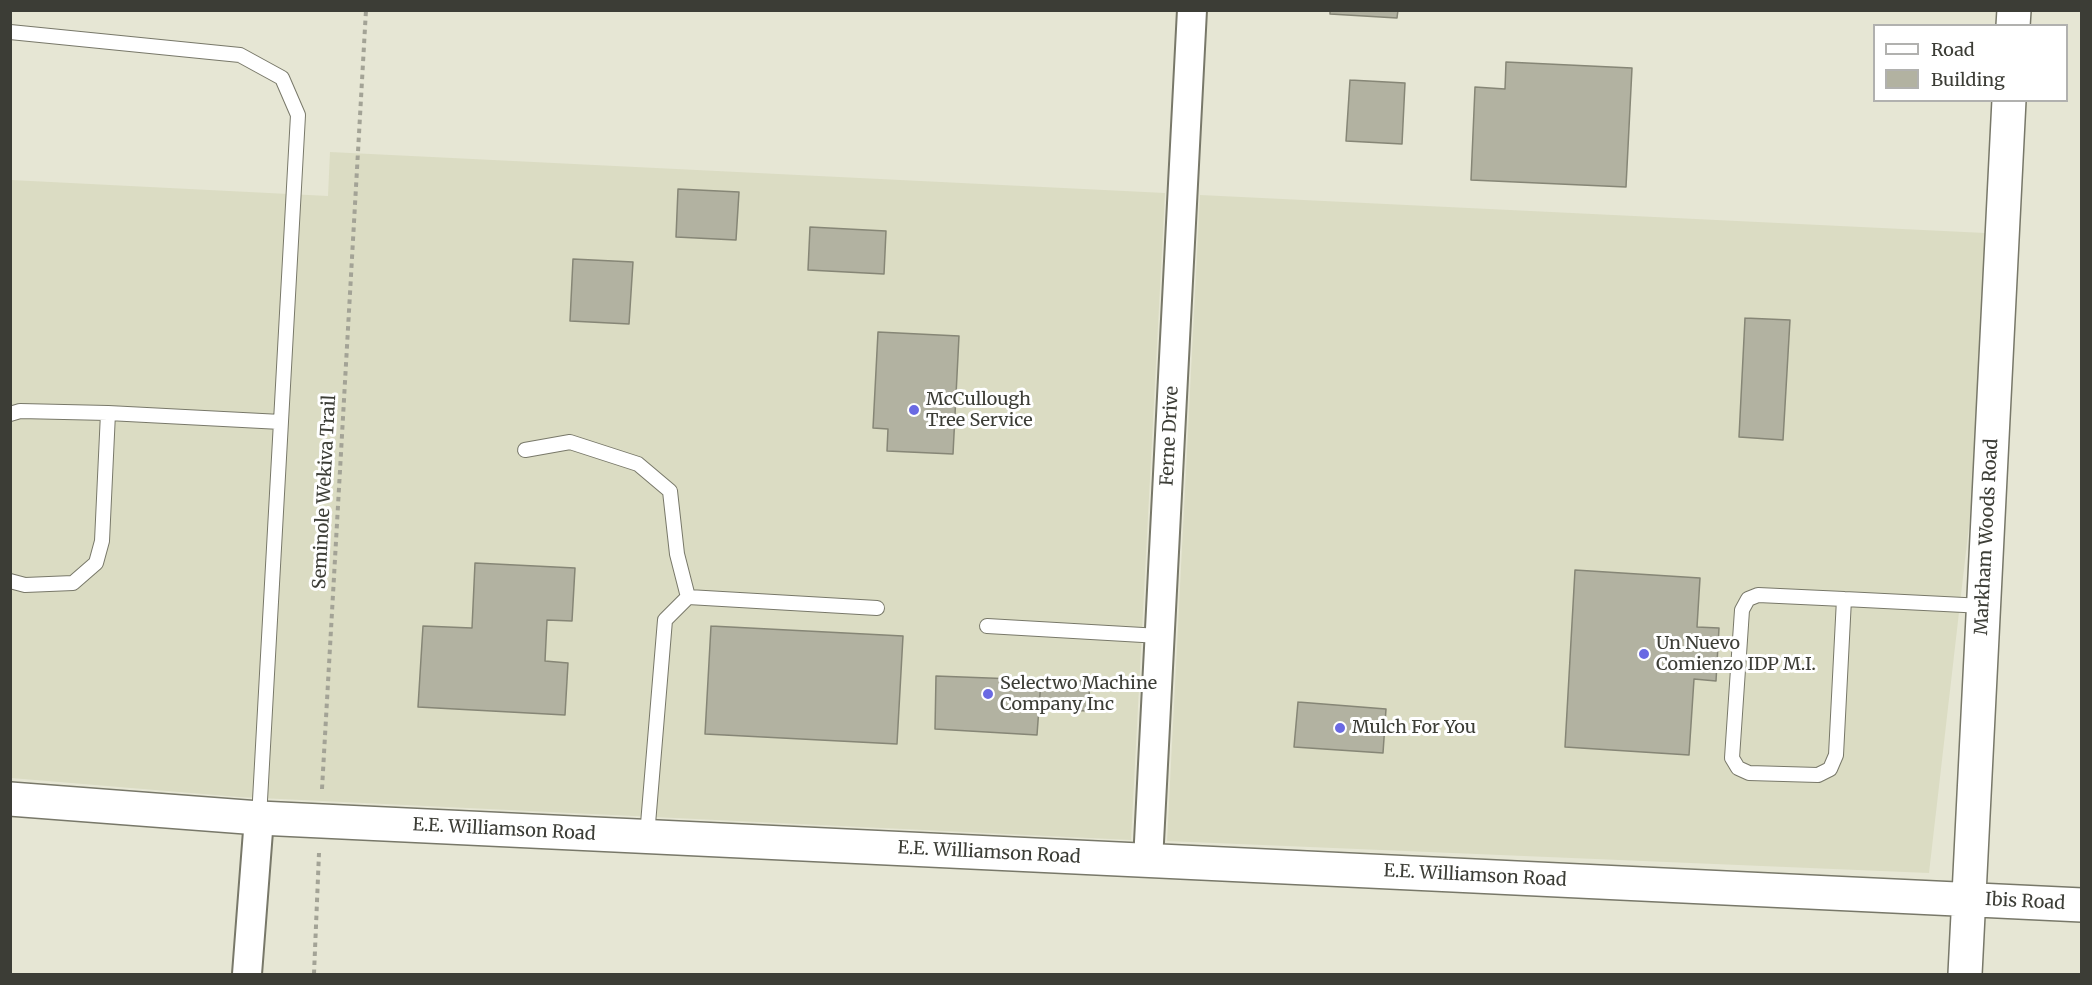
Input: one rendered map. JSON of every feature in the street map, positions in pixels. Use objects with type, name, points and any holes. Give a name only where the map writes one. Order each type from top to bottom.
[{"type":"street","name":"Ferne Drive","points":[[1148,861],[1192,10]]},
{"type":"street","name":"Markham Woods Road","points":[[1965,975],[2009,102]]},
{"type":"street","name":"E.E. Williamson Road","points":[[10,798],[260,818],[1969,899]]},
{"type":"street","points":[[247,975],[260,818]]},
{"type":"street","name":"Ibis Road","points":[[1969,899],[2082,905]]},
{"type":"lane","points":[[10,32],[240,55],[282,78],[298,116],[260,818]]},
{"type":"lane","points":[[10,414],[20,411],[108,413],[281,422]]},
{"type":"lane","points":[[10,582],[25,585],[73,583],[96,563],[102,541],[108,413]]},
{"type":"lane","points":[[525,450],[570,442],[638,464],[670,491],[678,554],[688,597]]},
{"type":"lane","points":[[1844,599],[1836,755],[1830,769],[1818,775],[1749,773],[1738,768],[1732,758],[1742,610],[1748,599],[1758,596],[1844,599],[1984,606]]},
{"type":"lane","points":[[647,836],[665,620],[688,597],[877,608]]},
{"type":"lane","points":[[987,626],[1160,636]]},
{"type":"path","name":"Seminole Wekiva Trail","points":[[314,975],[320,820],[366,10]]},
{"type":"shaded area","points":[[330,152],[1165,193],[1131,840],[239,797],[11,778],[11,180],[328,196]]},
{"type":"shaded area","points":[[1200,195],[1985,233],[1971,508],[1929,873],[1167,841]]},
{"type":"building","points":[[1330,10],[1398,10],[1397,18],[1330,14]]},
{"type":"building","points":[[1506,62],[1632,68],[1626,187],[1471,180],[1475,87],[1505,89]]},
{"type":"building","points":[[1350,80],[1405,83],[1402,144],[1346,141]]},
{"type":"building","points":[[678,189],[739,192],[736,240],[676,237]]},
{"type":"building","points":[[810,227],[886,231],[884,274],[808,270]]},
{"type":"building","points":[[573,259],[633,262],[629,324],[570,321]]},
{"type":"building","points":[[1745,318],[1790,320],[1783,440],[1739,437]]},
{"type":"building","points":[[878,332],[959,336],[953,454],[887,451],[888,429],[873,428]]},
{"type":"building","points":[[475,563],[575,568],[572,621],[547,620],[545,661],[568,663],[565,715],[418,707],[423,626],[472,628]]},
{"type":"building","name":"Un Nuevo Comienzo IDP M.I.","points":[[1575,570],[1700,578],[1697,627],[1719,628],[1716,681],[1694,679],[1689,755],[1565,747]]},
{"type":"building","points":[[711,626],[903,636],[897,744],[705,734]]},
{"type":"building","name":"Selectwo Machine Company Inc","points":[[936,676],[1041,680],[1037,735],[935,729]]},
{"type":"building","points":[[1041,680],[1090,681],[1088,711],[1039,709]]},
{"type":"building","name":"Mulch For You","points":[[1298,702],[1386,709],[1383,753],[1294,747]]},
{"type":"place","name":"McCullough Tree Service","points":[[914,410]]},
{"type":"place","name":"Un Nuevo Comienzo IDP M.I.","points":[[1644,654]]},
{"type":"place","name":"Selectwo Machine Company Inc","points":[[988,694]]},
{"type":"place","name":"Mulch For You","points":[[1340,728]]}]
